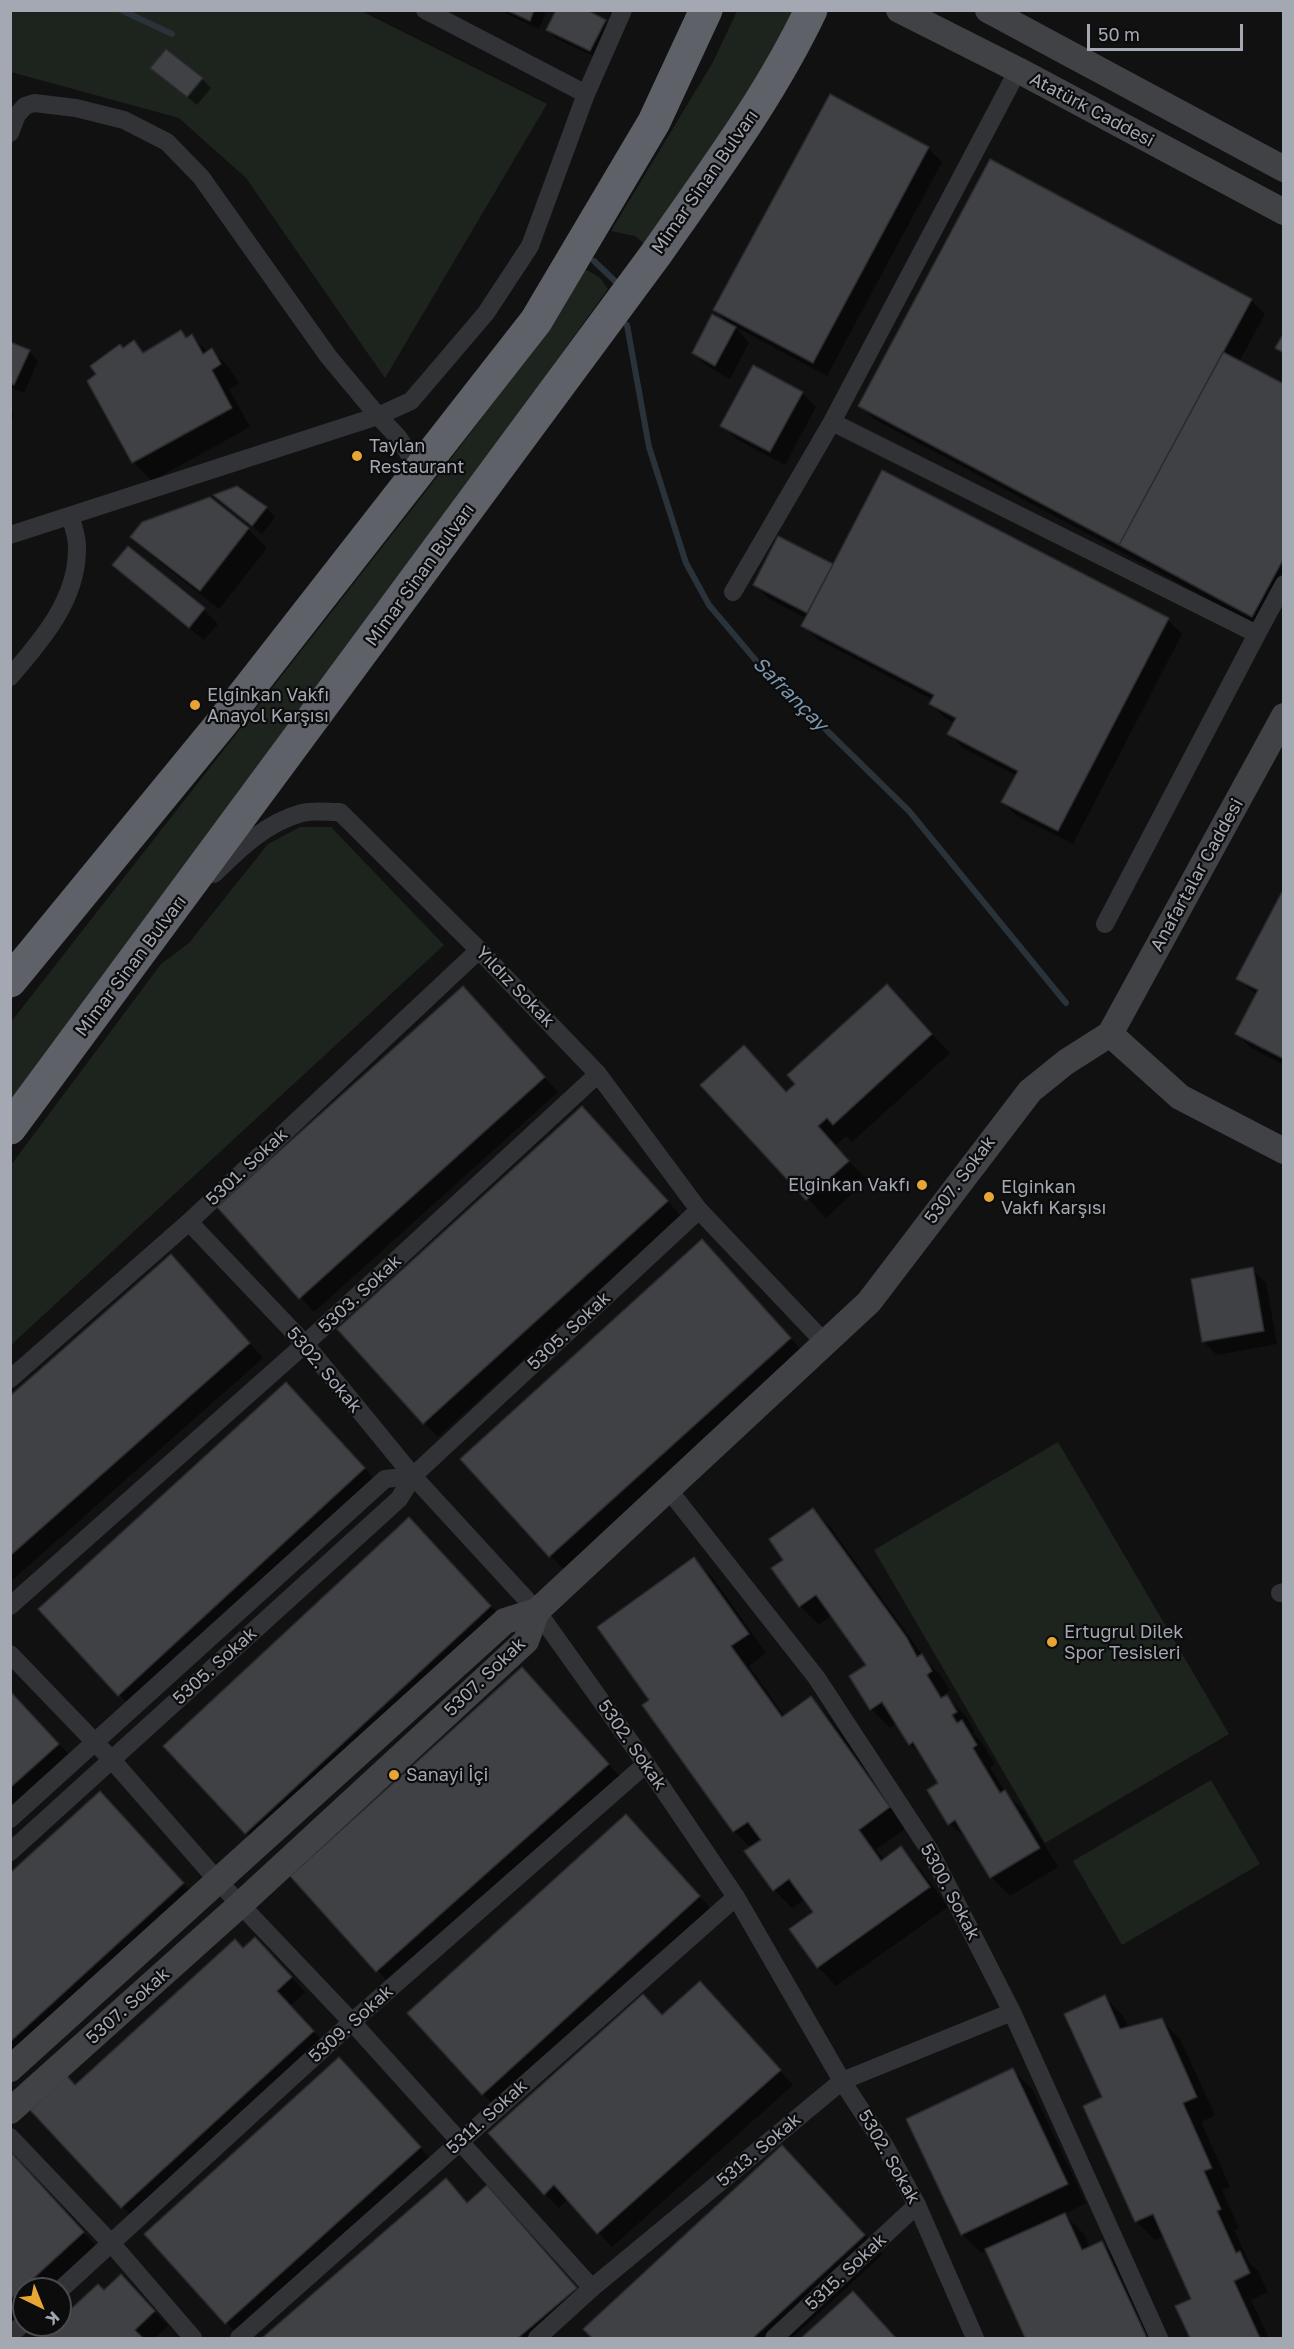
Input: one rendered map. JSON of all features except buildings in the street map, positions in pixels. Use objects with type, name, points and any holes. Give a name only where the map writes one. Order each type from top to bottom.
[{"type":"highway","points":[[10,981],[221,724],[536,321],[654,122],[706,10]]},
{"type":"highway","name":"Mimar Sinan Bulvarı","points":[[10,1128],[158,931],[656,254],[740,135],[788,59],[811,10]]},
{"type":"street","points":[[425,10],[450,16],[586,94]]},
{"type":"street","points":[[10,535],[378,416],[411,401],[486,313],[530,246],[586,94],[623,10]]},
{"type":"street","name":"Atatürk Caddesi","points":[[899,10],[1018,70],[1284,212]]},
{"type":"street","points":[[988,10],[1284,169]]},
{"type":"street","points":[[733,592],[832,422],[1018,70]]},
{"type":"street","points":[[10,132],[17,114],[25,106],[34,103],[76,108],[124,120],[167,142],[201,177],[328,356],[398,437],[420,471]]},
{"type":"street","points":[[832,422],[1257,634]]},
{"type":"street","points":[[10,677],[47,634],[72,585],[78,548],[71,517]]},
{"type":"street","points":[[1106,924],[1284,584]]},
{"type":"street","name":"Anafartalar Caddesi","points":[[1110,1034],[1284,716]]},
{"type":"street","name":"Yıldız Sokak","points":[[158,931],[229,858],[266,828],[303,812],[340,812],[479,950],[598,1074],[699,1210],[825,1343]]},
{"type":"street","name":"5301. Sokak","points":[[10,1379],[189,1222],[479,950]]},
{"type":"street","points":[[1110,1034],[1179,1097],[1284,1151]]},
{"type":"street","name":"5307. Sokak","points":[[10,2069],[505,1621],[537,1611],[869,1302],[1030,1091],[1066,1062],[1110,1034]]},
{"type":"street","name":"5303. Sokak","points":[[10,1606],[305,1344],[598,1074]]},
{"type":"street","name":"5305. Sokak","points":[[10,1852],[399,1499],[414,1476],[699,1210]]},
{"type":"street","name":"5302. Sokak","points":[[189,1222],[305,1344],[414,1476],[537,1611],[646,1764],[736,1898],[842,2081],[886,2148],[917,2205],[975,2338]]},
{"type":"street","name":"5305. Sokak","points":[[10,1819],[385,1479],[414,1476]]},
{"type":"street","name":"5300. Sokak","points":[[668,1489],[816,1677],[930,1851],[1012,2013],[1159,2338]]},
{"type":"street","name":"5307. Sokak","points":[[10,2111],[241,1904],[526,1641],[537,1611]]},
{"type":"street","points":[[10,1654],[112,1760],[217,1880],[352,2022],[592,2288]]},
{"type":"street","name":"5309. Sokak","points":[[72,2279],[352,2022],[646,1764]]},
{"type":"street","name":"5311. Sokak","points":[[239,2338],[736,1898]]},
{"type":"street","name":"5313. Sokak","points":[[545,2336],[592,2288],[842,2081],[1012,2013]]},
{"type":"street","points":[[10,2137],[111,2243],[193,2338]]},
{"type":"street","name":"5315. Sokak","points":[[774,2338],[917,2205]]},
{"type":"shaded area","points":[[10,11],[361,11],[547,104],[385,378],[246,178],[179,118],[11,72]]},
{"type":"shaded area","points":[[737,11],[799,11],[783,44],[646,245],[635,236],[611,231],[713,62]]},
{"type":"shaded area","points":[[585,269],[600,278],[608,289],[464,489],[11,1100],[11,1022],[441,472],[542,338]]},
{"type":"shaded area","points":[[300,827],[331,827],[444,945],[11,1345],[11,1165],[161,964],[189,943],[268,844]]},
{"type":"shaded area","name":"Ertuğrul Dilek Spor Tesisleri","points":[[1058,1442],[1229,1734],[1045,1843],[874,1550]]},
{"type":"shaded area","points":[[1211,1780],[1260,1864],[1122,1945],[1073,1861]]},
{"type":"waterway","name":"Safrançay","points":[[121,10],[172,34]]},
{"type":"waterway","name":"Safrançay","points":[[594,261],[616,282]]},
{"type":"waterway","name":"Safrançay","points":[[627,325],[649,447],[686,563],[709,605],[758,663],[909,811],[1066,1003]]},
{"type":"place","name":"Taylan Restaurant","points":[[357,456]]},
{"type":"place","name":"Elginkan Vakfı Anayol Karşısı","points":[[195,705]]},
{"type":"place","name":"Elginkan Vakfı","points":[[922,1185]]},
{"type":"place","name":"Elginkan Vakfı Karşısı","points":[[989,1197]]},
{"type":"place","name":"Ertuğrul Dilek Spor Tesisleri","points":[[1052,1642]]},
{"type":"place","name":"Sanayi İçi","points":[[394,1775]]}]
